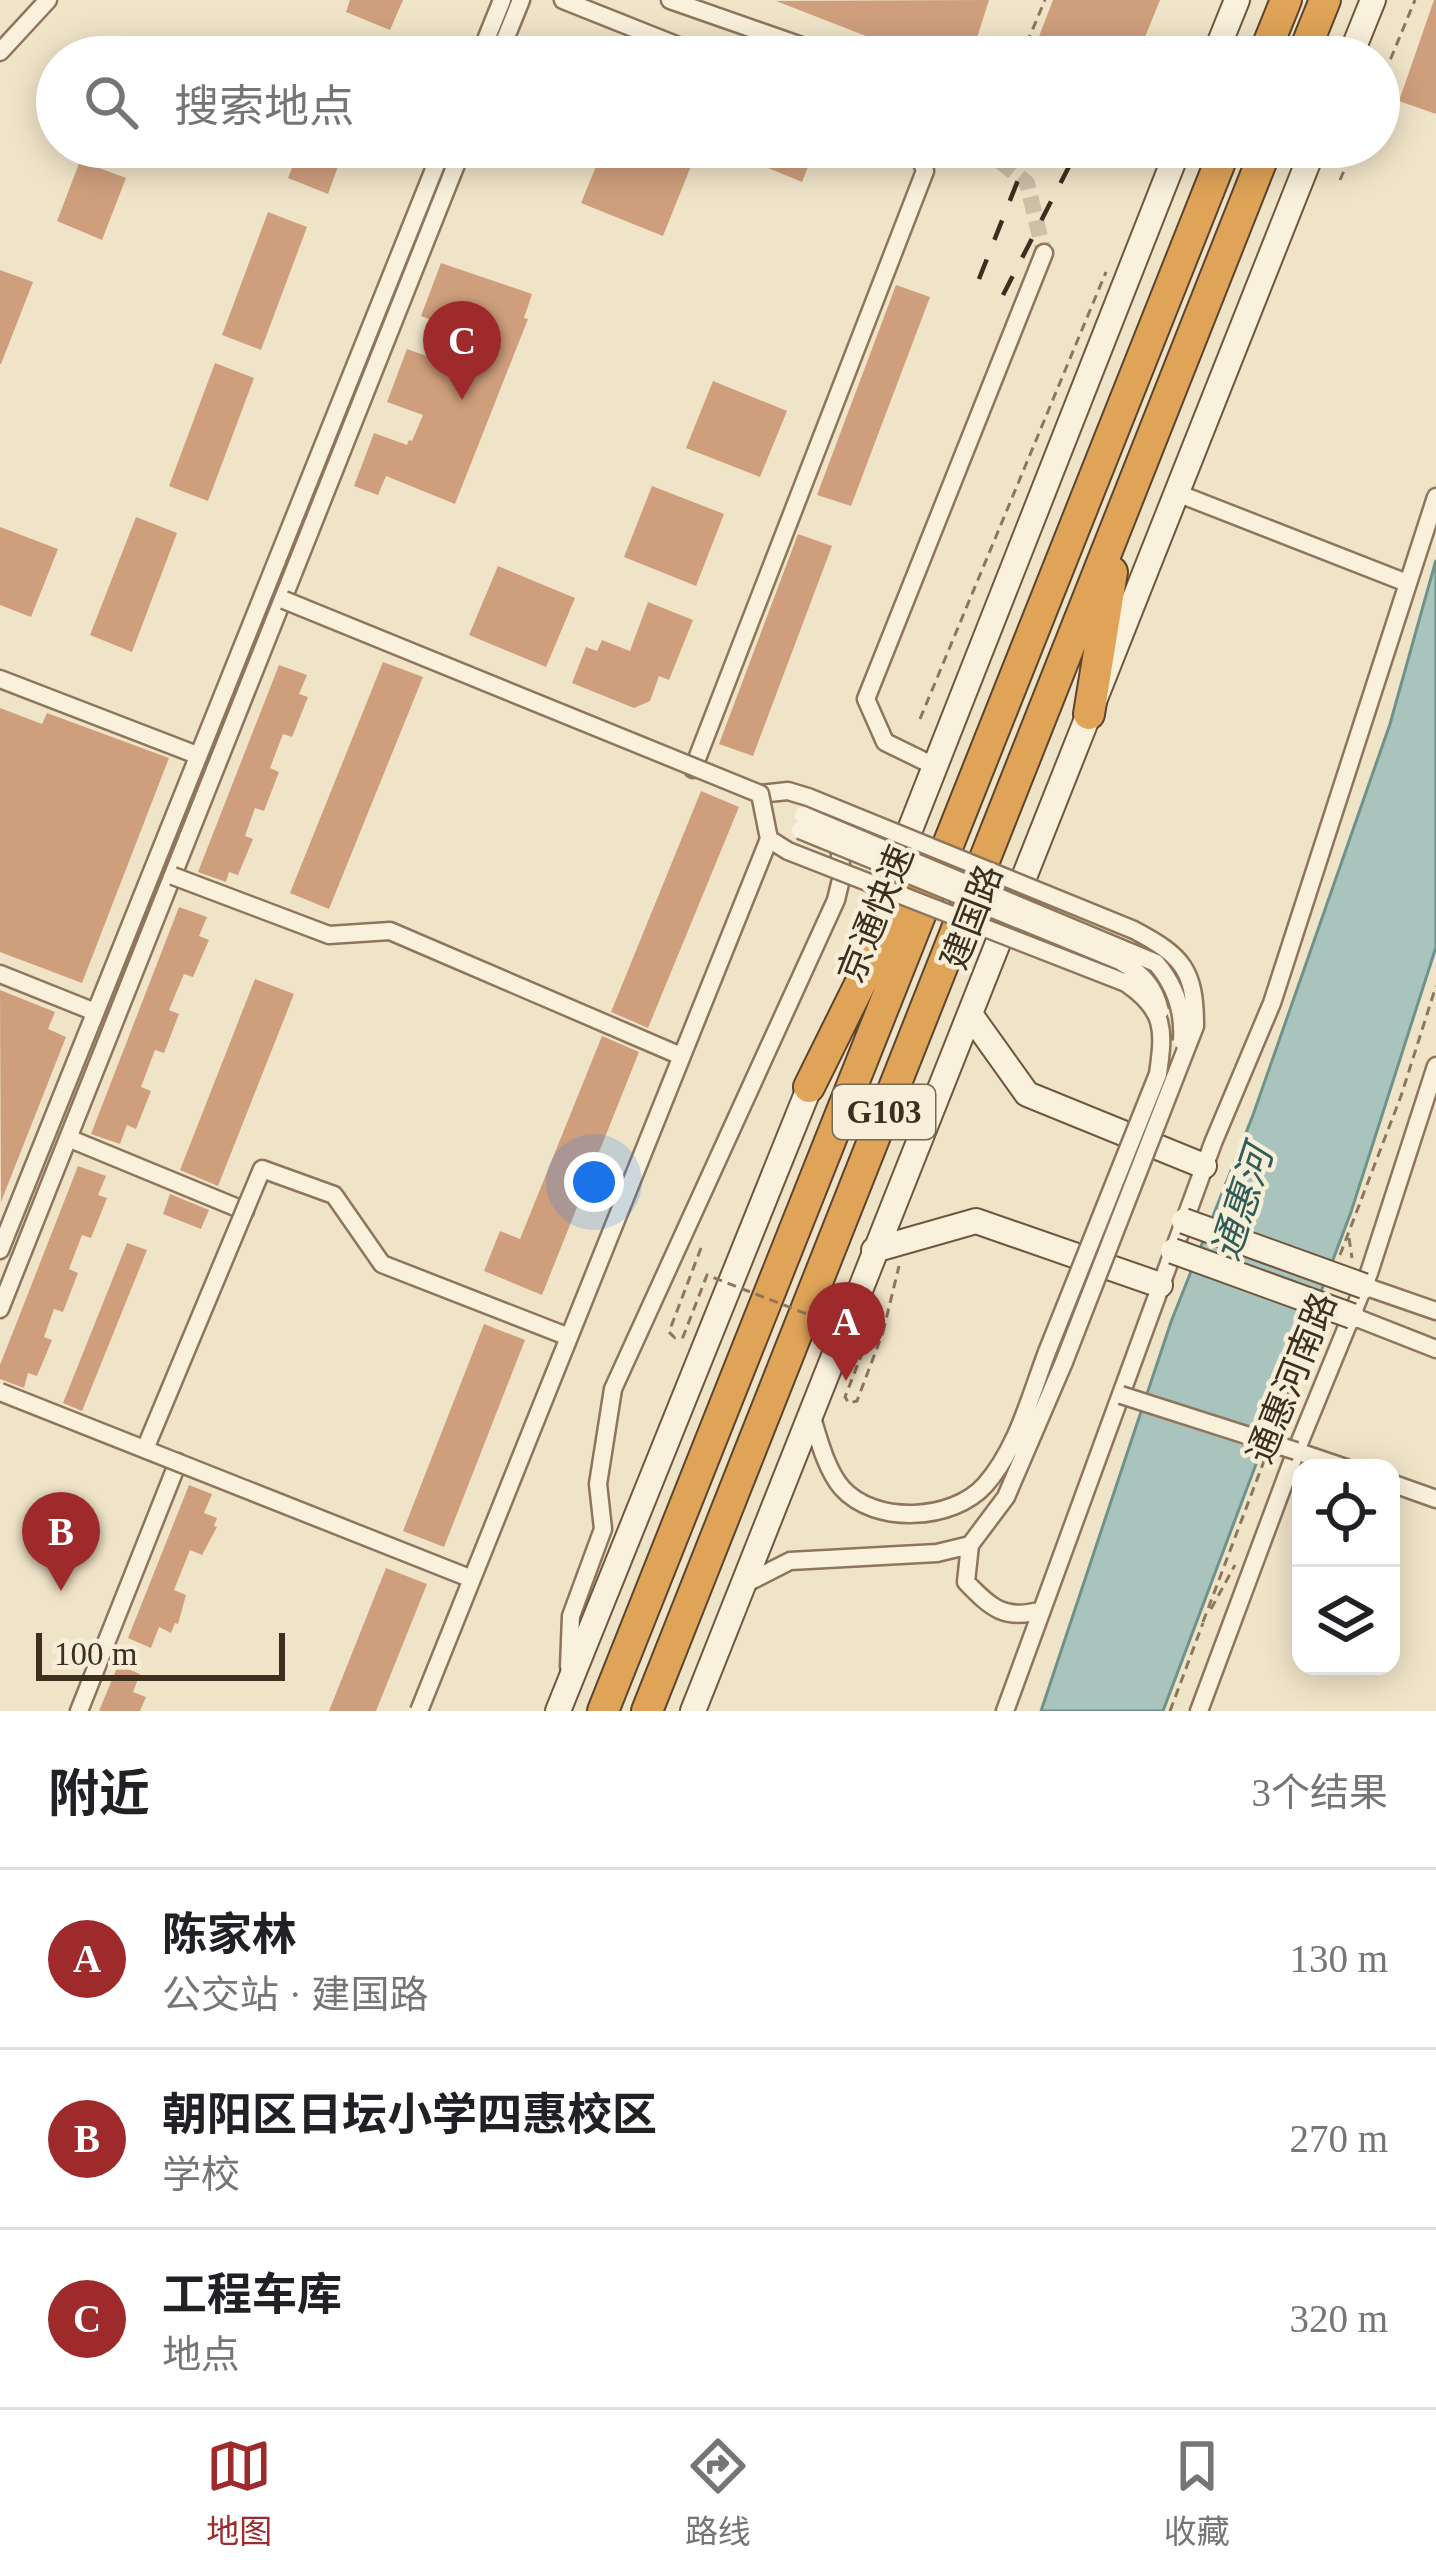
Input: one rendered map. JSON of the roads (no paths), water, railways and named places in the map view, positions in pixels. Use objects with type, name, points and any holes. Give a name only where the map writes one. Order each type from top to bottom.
[{"type":"highway","points":[[1271,36],[1286,0]]},
{"type":"highway","points":[[1310,36],[1325,0]]},
{"type":"highway","name":"京通快速","points":[[603,1711],[1218,168]]},
{"type":"highway","name":"G103","points":[[646,1711],[1259,168]]},
{"type":"highway","points":[[1089,714],[1122,513]]},
{"type":"highway","points":[[809,1088],[1018,662]]},
{"type":"main road","points":[[1222,36],[1237,0]]},
{"type":"main road","points":[[1358,36],[1373,0]]},
{"type":"main road","points":[[558,1711],[1171,168]]},
{"type":"main road","name":"建国路","points":[[693,1711],[1306,168]]},
{"type":"main road","points":[[971,1017],[1027,1094],[1204,1166]]},
{"type":"main road","points":[[874,1250],[976,1221],[1160,1285]]},
{"type":"main road","points":[[1184,1221],[1366,1282]]},
{"type":"main road","points":[[1173,1251],[1352,1316]]},
{"type":"street","points":[[0,52],[48,0]]},
{"type":"street","points":[[487,36],[502,0]]},
{"type":"street","points":[[507,36],[521,0]]},
{"type":"street","points":[[563,0],[653,36]]},
{"type":"street","points":[[670,0],[773,36]]},
{"type":"street","points":[[0,1250],[435,168]]},
{"type":"street","points":[[0,1309],[455,168]]},
{"type":"street","points":[[693,769],[924,168]]},
{"type":"street","points":[[934,766],[885,742],[866,699],[1044,253]]},
{"type":"street","points":[[1177,493],[1407,583]]},
{"type":"street","points":[[1005,1711],[1204,1166],[1271,1003],[1436,497]]},
{"type":"street","points":[[284,600],[693,769],[760,794],[788,791],[804,814],[839,845],[1120,961],[1152,987],[1164,1030],[1158,1074],[1006,1496],[970,1545],[966,1582],[990,1606],[1022,1616],[1042,1610]]},
{"type":"street","points":[[0,680],[197,755]]},
{"type":"street","points":[[418,1711],[769,839],[760,794]]},
{"type":"street","points":[[804,814],[1134,930],[1164,946],[1188,971],[1195,995],[1195,1026],[1056,1357],[1006,1458],[982,1490],[952,1507],[923,1513],[880,1512],[843,1489],[825,1457],[810,1412]]},
{"type":"street","points":[[769,839],[788,851],[1126,983],[1143,994],[1164,1030]]},
{"type":"street","points":[[568,1686],[571,1616],[603,1529],[598,1484],[613,1389],[836,900],[842,875],[839,845]]},
{"type":"street","points":[[173,876],[328,934],[390,932],[682,1056]]},
{"type":"street","points":[[0,974],[95,1012]]},
{"type":"street","name":"通惠河南路","points":[[1199,1711],[1296,1451],[1366,1282],[1436,1066]]},
{"type":"street","points":[[68,1138],[245,1211]]},
{"type":"street","points":[[146,1449],[262,1169],[334,1196],[382,1264],[569,1337]]},
{"type":"street","points":[[1366,1282],[1436,1310]]},
{"type":"street","points":[[1352,1316],[1436,1349]]},
{"type":"street","points":[[0,1392],[472,1579]]},
{"type":"street","points":[[1121,1394],[1320,1459]]},
{"type":"street","points":[[79,1711],[178,1462]]},
{"type":"street","points":[[1400,1487],[1436,1499]]},
{"type":"street","points":[[742,1585],[790,1561],[937,1553],[970,1545]]},
{"type":"water","name":"通惠河","points":[[1436,560],[1436,947],[1351,1212],[1163,1711],[1041,1711],[1171,1322],[1253,1115],[1390,724]]},
{"type":"tunnel","points":[[1008,168],[1027,183],[1044,253]]},
{"type":"railway","points":[[979,279],[1023,168]]},
{"type":"railway","points":[[1003,295],[1068,168]]},
{"type":"place","name":"工程车库","points":[[462,400]]},
{"type":"place","name":"陈家林","points":[[846,1381]]},
{"type":"place","name":"朝阳区日坛小学四惠校区","points":[[61,1591]]}]
